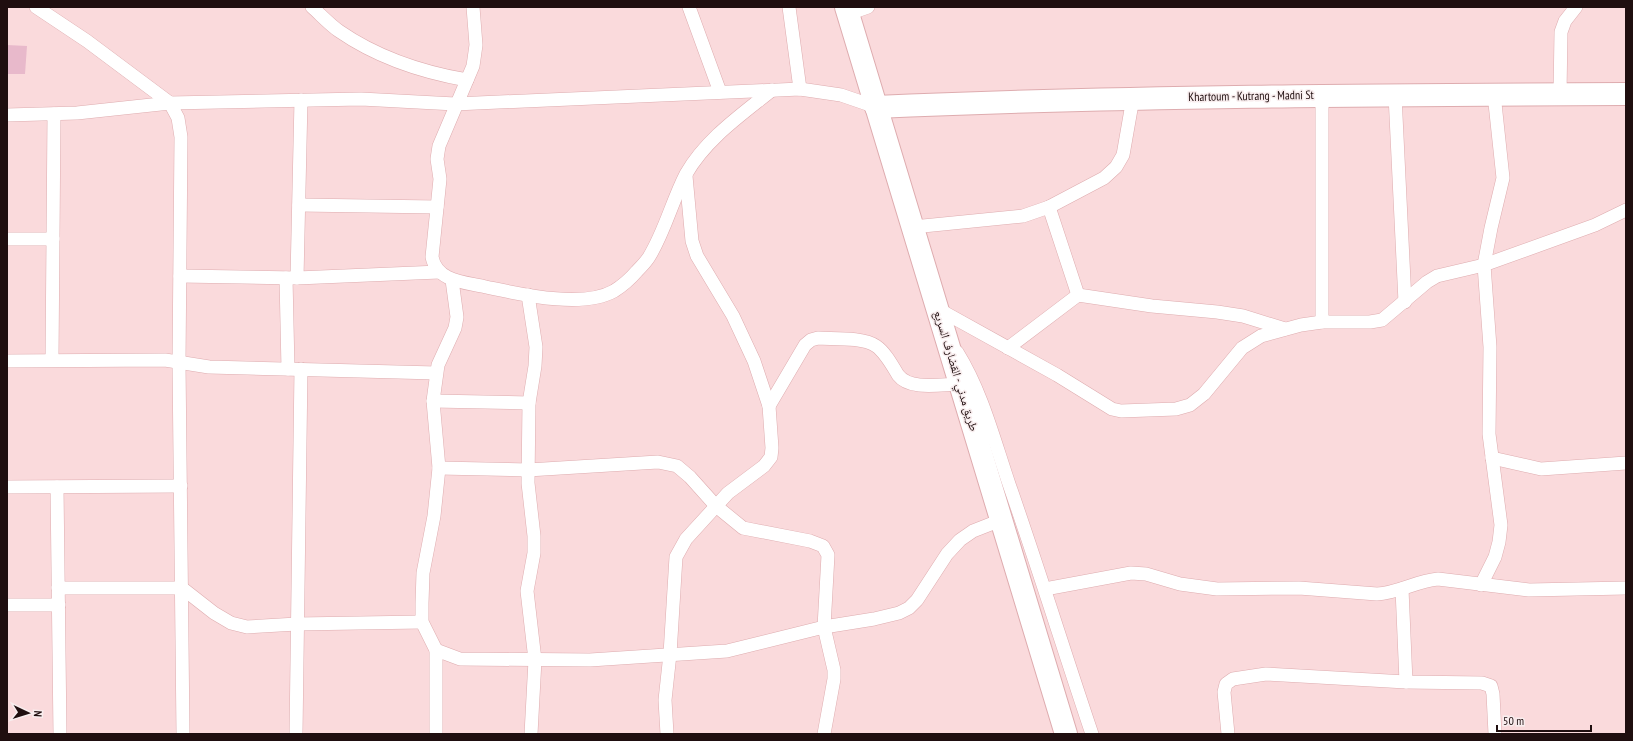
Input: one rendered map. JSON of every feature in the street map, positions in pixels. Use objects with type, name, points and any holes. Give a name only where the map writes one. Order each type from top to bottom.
[{"type":"highway","name":"طريق مدني - القضارف السريع","points":[[854,9],[876,107],[1066,734]]},
{"type":"highway","name":"Khartoum - Kutrang - Madni St","points":[[876,107],[1133,98],[1322,95],[1626,94]]},
{"type":"street","points":[[36,7],[87,41],[170,103],[178,118],[181,137],[179,363],[183,734]]},
{"type":"street","points":[[312,7],[338,30],[371,52],[428,72],[467,80]]},
{"type":"street","points":[[473,7],[476,45],[473,66],[455,104],[439,146],[438,159],[440,179],[432,257],[434,267],[452,280],[528,295],[584,300],[614,291],[632,277],[648,258],[668,220],[686,174],[714,137],[772,90]]},
{"type":"street","points":[[689,7],[720,92]]},
{"type":"street","points":[[790,7],[800,89]]},
{"type":"street","points":[[1560,94],[1561,32],[1565,21],[1576,7]]},
{"type":"street","points":[[7,115],[54,114],[170,103],[361,99],[455,104],[800,89],[841,95],[876,107]]},
{"type":"street","points":[[1481,585],[1495,557],[1501,526],[1489,434],[1490,347],[1484,265],[1503,178],[1494,94]]},
{"type":"street","points":[[1322,95],[1322,322]]},
{"type":"street","points":[[1395,95],[1405,302]]},
{"type":"street","points":[[913,227],[1023,216],[1049,207],[1104,178],[1116,167],[1123,155],[1133,98]]},
{"type":"street","points":[[296,734],[297,624],[295,369],[292,278],[298,205],[302,100]]},
{"type":"street","points":[[52,360],[54,114]]},
{"type":"street","points":[[667,734],[665,700],[670,654],[676,557],[686,539],[728,493],[764,466],[771,458],[769,406],[754,361],[744,339],[697,256],[692,241],[686,174]]},
{"type":"street","points":[[298,205],[437,207]]},
{"type":"street","points":[[1049,207],[1078,295]]},
{"type":"street","points":[[938,309],[1112,409],[1121,412],[1176,409],[1190,405],[1204,394],[1242,348],[1261,336],[1285,329],[1322,322],[1370,322],[1382,320],[1427,282],[1437,276],[1484,265],[1595,225],[1626,210]]},
{"type":"street","points":[[7,239],[53,239]]},
{"type":"street","points":[[180,276],[292,278],[439,272]]},
{"type":"street","points":[[436,734],[436,650],[422,622],[423,573],[434,516],[439,468],[433,401],[436,373],[438,364],[455,328],[457,317],[452,280]]},
{"type":"street","points":[[528,295],[536,346],[535,366],[529,404],[528,470],[534,536],[534,553],[528,591],[535,660],[531,734]]},
{"type":"street","points":[[1008,348],[1078,295],[1152,306],[1243,316],[1285,329]]},
{"type":"street","points":[[944,330],[966,365],[980,398],[1045,589],[1092,734]]},
{"type":"street","points":[[769,406],[805,345],[811,340],[818,338],[866,341],[877,346],[900,377],[912,383],[923,385],[960,384]]},
{"type":"street","points":[[7,361],[165,360],[209,367],[436,373]]},
{"type":"street","points":[[433,401],[529,404]]},
{"type":"street","points":[[1492,458],[1541,468],[1626,463]]},
{"type":"street","points":[[439,468],[528,470],[658,462],[677,466],[690,477],[716,506],[743,528],[810,541],[823,546],[828,555],[824,627],[834,670],[834,679],[824,734]]},
{"type":"street","points":[[7,487],[181,486]]},
{"type":"street","points":[[57,487],[60,734]]},
{"type":"street","points":[[436,650],[460,659],[535,660],[590,660],[727,651],[824,627],[874,619],[899,613],[909,608],[917,600],[947,554],[960,540],[973,531],[1001,520]]},
{"type":"street","points":[[1045,589],[1131,573],[1146,574],[1180,584],[1217,589],[1299,588],[1377,594],[1389,593],[1426,580],[1438,579],[1529,590],[1626,588]]},
{"type":"street","points":[[58,588],[182,588],[214,613],[231,624],[247,628],[297,624],[422,622]]},
{"type":"street","points":[[1402,589],[1406,682]]},
{"type":"street","points":[[7,605],[59,605]]},
{"type":"street","points":[[1228,734],[1224,692],[1226,684],[1233,680],[1266,674],[1406,682],[1482,683],[1491,686],[1493,694],[1495,734]]},
{"type":"building","points":[[7,45],[27,46],[25,74],[7,74]]}]
